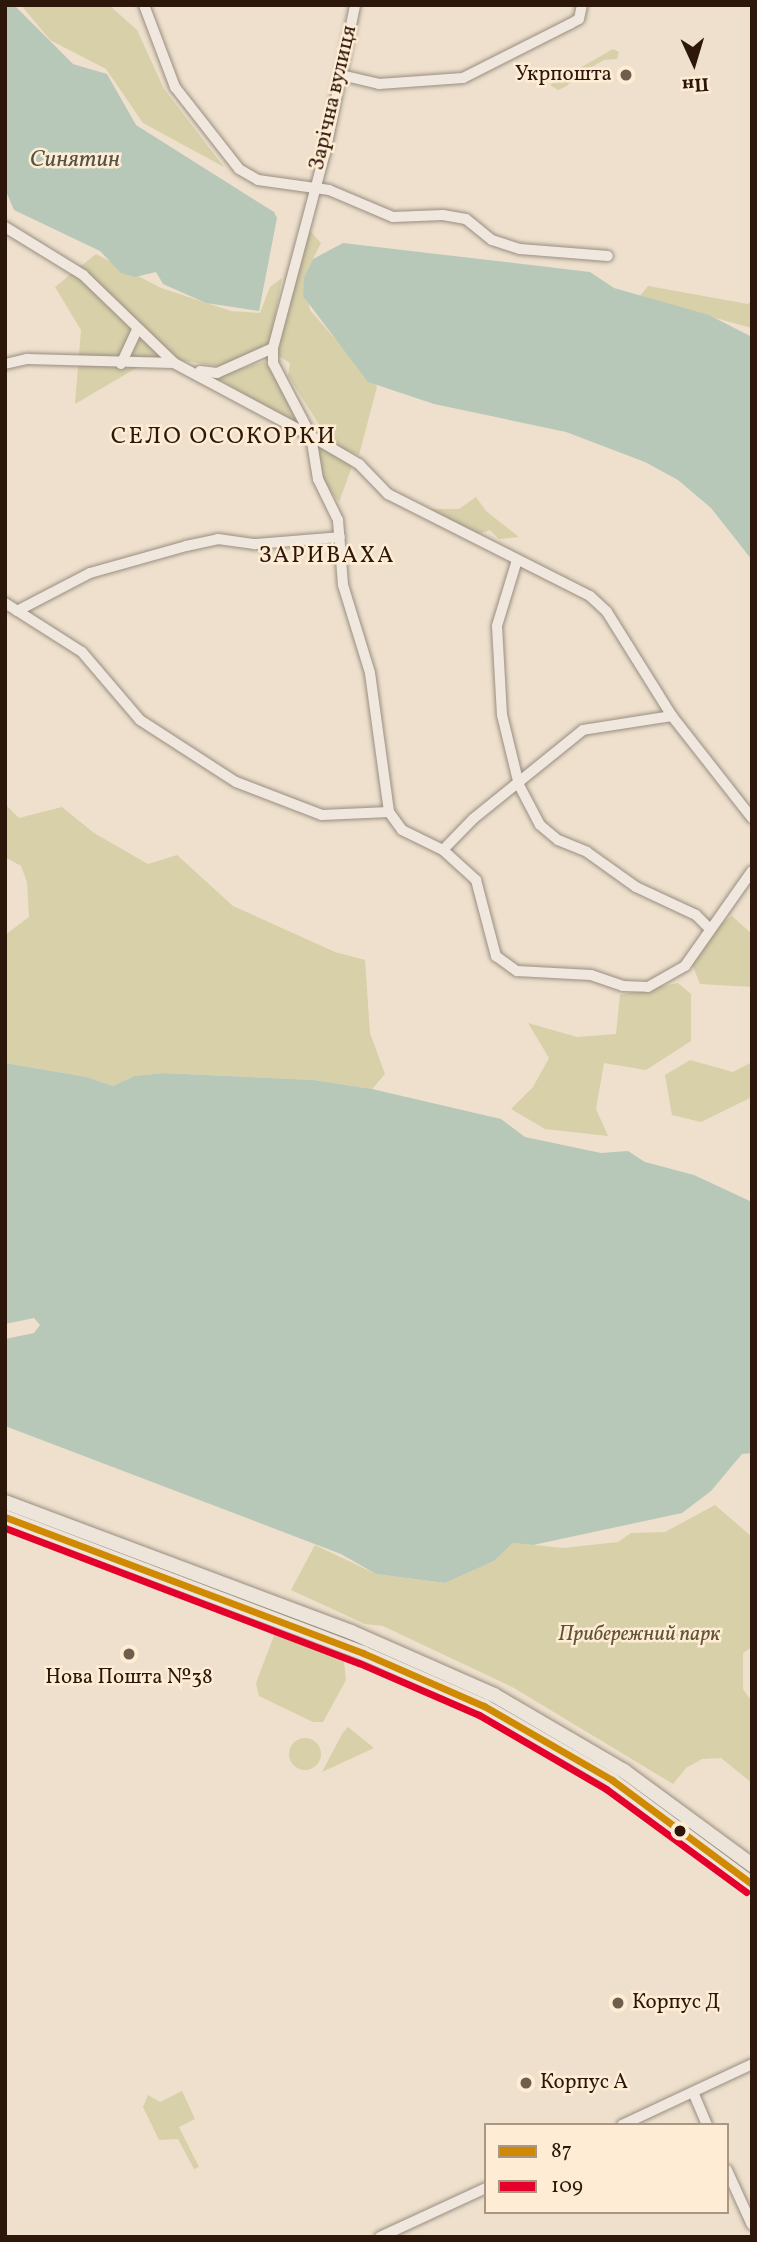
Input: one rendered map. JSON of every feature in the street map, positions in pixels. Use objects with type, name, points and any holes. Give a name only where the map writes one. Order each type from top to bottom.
[{"type":"main road","points":[[5,1502],[351,1632],[494,1695],[624,1771],[752,1866]]},
{"type":"main road","points":[[5,1517],[363,1653],[484,1706],[612,1780],[752,1884]]},
{"type":"street","name":"Зарічна вулиця","points":[[144,5],[175,87],[239,169],[258,180],[312,190]]},
{"type":"street","name":"Зарічна вулиця","points":[[273,348],[312,190],[325,153],[355,5]]},
{"type":"street","points":[[341,75],[379,84],[463,78],[579,19],[582,5]]},
{"type":"street","points":[[312,190],[329,190],[393,217],[443,215],[466,219],[492,240],[520,249],[608,256]]},
{"type":"street","points":[[5,227],[83,275],[174,363],[194,371],[359,464],[388,494],[590,596],[607,612],[672,716],[752,818]]},
{"type":"street","points":[[121,364],[137,329]]},
{"type":"street","points":[[194,371],[217,373],[273,348],[273,363],[311,436],[312,458],[338,520],[343,585],[369,673],[389,812],[402,830],[443,850],[476,880],[496,956],[517,971],[590,975],[623,986],[648,987],[685,966],[709,928],[752,871]]},
{"type":"street","points":[[5,364],[27,359],[121,364],[174,363]]},
{"type":"street","points":[[16,611],[90,573],[186,546],[218,539],[255,544],[340,537]]},
{"type":"street","points":[[517,560],[497,638],[502,715],[519,785],[541,825],[558,841],[587,852],[636,887],[696,915],[709,928]]},
{"type":"street","points":[[5,603],[82,652],[140,720],[236,782],[322,815],[389,812]]},
{"type":"street","points":[[443,850],[473,819],[519,785],[556,748],[583,730],[672,716]]},
{"type":"street","points":[[626,2123],[752,2064]]},
{"type":"street","points":[[693,2092],[706,2123]]},
{"type":"street","points":[[729,2174],[752,2225]]},
{"type":"street","points":[[380,2237],[484,2189]]},
{"type":"green space","points":[[21,5],[109,5],[137,30],[164,89],[224,167],[143,123],[106,69],[50,40]]},
{"type":"green space","points":[[613,49],[619,52],[617,59],[604,60],[574,77],[567,86],[558,90],[550,85]]},
{"type":"green space","points":[[305,225],[321,243],[304,277],[310,310],[377,387],[359,455],[340,448],[322,429],[288,376],[290,363],[277,355]]},
{"type":"green space","points":[[96,254],[161,288],[231,311],[260,313],[270,287],[282,278],[270,343],[226,367],[155,357],[75,404],[81,330],[55,287]]},
{"type":"green space","points":[[648,286],[748,304],[752,300],[752,328],[639,297]]},
{"type":"green space","points":[[264,362],[272,366],[297,419],[292,423],[214,376]]},
{"type":"green space","points":[[316,443],[353,464],[339,502],[320,477]]},
{"type":"green space","points":[[476,497],[486,511],[519,537],[499,539],[490,530],[476,535],[429,509],[459,509]]},
{"type":"green space","points":[[5,804],[19,818],[62,807],[94,833],[148,864],[177,855],[233,906],[335,952],[365,960],[370,1033],[385,1074],[372,1089],[314,1080],[163,1073],[134,1076],[113,1086],[87,1077],[5,1063],[5,935],[29,917],[27,882],[21,866],[5,857]]},
{"type":"green space","points":[[732,916],[752,934],[752,987],[700,984],[692,964],[717,927]]},
{"type":"green space","points":[[678,983],[691,994],[691,1041],[646,1070],[604,1063],[596,1109],[608,1136],[545,1129],[511,1109],[533,1087],[549,1058],[528,1023],[577,1037],[616,1034],[620,995]]},
{"type":"green space","points":[[690,1060],[733,1072],[752,1062],[752,1097],[701,1122],[672,1115],[665,1075]]},
{"type":"green space","name":"Прибережний парк","points":[[715,1505],[752,1537],[752,1647],[743,1653],[743,1689],[752,1702],[752,1783],[721,1758],[702,1759],[686,1768],[673,1784],[514,1688],[383,1626],[365,1624],[291,1590],[315,1545],[376,1574],[445,1583],[494,1561],[513,1543],[563,1548],[618,1542],[631,1533],[665,1532]]},
{"type":"green space","points":[[150,1581],[265,1626],[258,1628],[156,1589]]},
{"type":"green space","points":[[275,1633],[302,1639],[344,1662],[346,1680],[323,1722],[313,1722],[259,1696],[256,1683]]},
{"type":"green space","points":[[348,1727],[374,1748],[322,1772],[342,1734]]},
{"type":"green space","points":[[305,1738],[316,1743],[321,1754],[316,1765],[305,1770],[294,1765],[289,1754],[294,1743]]},
{"type":"green space","points":[[182,2091],[195,2119],[179,2127],[199,2167],[194,2169],[178,2139],[159,2140],[143,2107],[148,2095],[160,2102]]},
{"type":"water","name":"Синятин","points":[[5,5],[14,5],[73,64],[107,74],[136,125],[274,212],[277,218],[259,311],[206,303],[163,284],[156,272],[135,277],[121,273],[100,251],[14,210],[5,189]]},
{"type":"water","points":[[343,243],[590,272],[614,288],[709,315],[752,337],[752,560],[711,508],[678,480],[645,462],[566,432],[434,404],[368,382],[303,296],[304,277],[313,259]]},
{"type":"water","points":[[5,1063],[87,1077],[113,1086],[134,1076],[163,1073],[314,1080],[372,1089],[501,1119],[525,1137],[601,1153],[628,1151],[645,1162],[694,1175],[752,1202],[752,1453],[742,1454],[711,1491],[682,1513],[533,1545],[513,1543],[494,1561],[445,1583],[376,1574],[341,1554],[5,1426],[5,1339],[34,1333],[40,1325],[34,1318],[5,1324]]},
{"type":"transit line","name":"87","points":[[5,1517],[363,1653],[484,1706],[612,1780],[752,1884]]},
{"type":"transit line","name":"109","points":[[5,1528],[359,1663],[479,1715],[606,1789],[746,1892]]},
{"type":"place","name":"Укрпошта","points":[[626,75]]},
{"type":"place","name":"Нова Пошта №38","points":[[129,1654]]},
{"type":"place","name":"Корпус Д","points":[[618,2003]]},
{"type":"place","name":"Корпус А","points":[[526,2083]]},
{"type":"district","name":"СЕЛО ОСОКОРКИ","points":[[224,438]]},
{"type":"district","name":"ЗАРИВАХА","points":[[327,556]]}]
